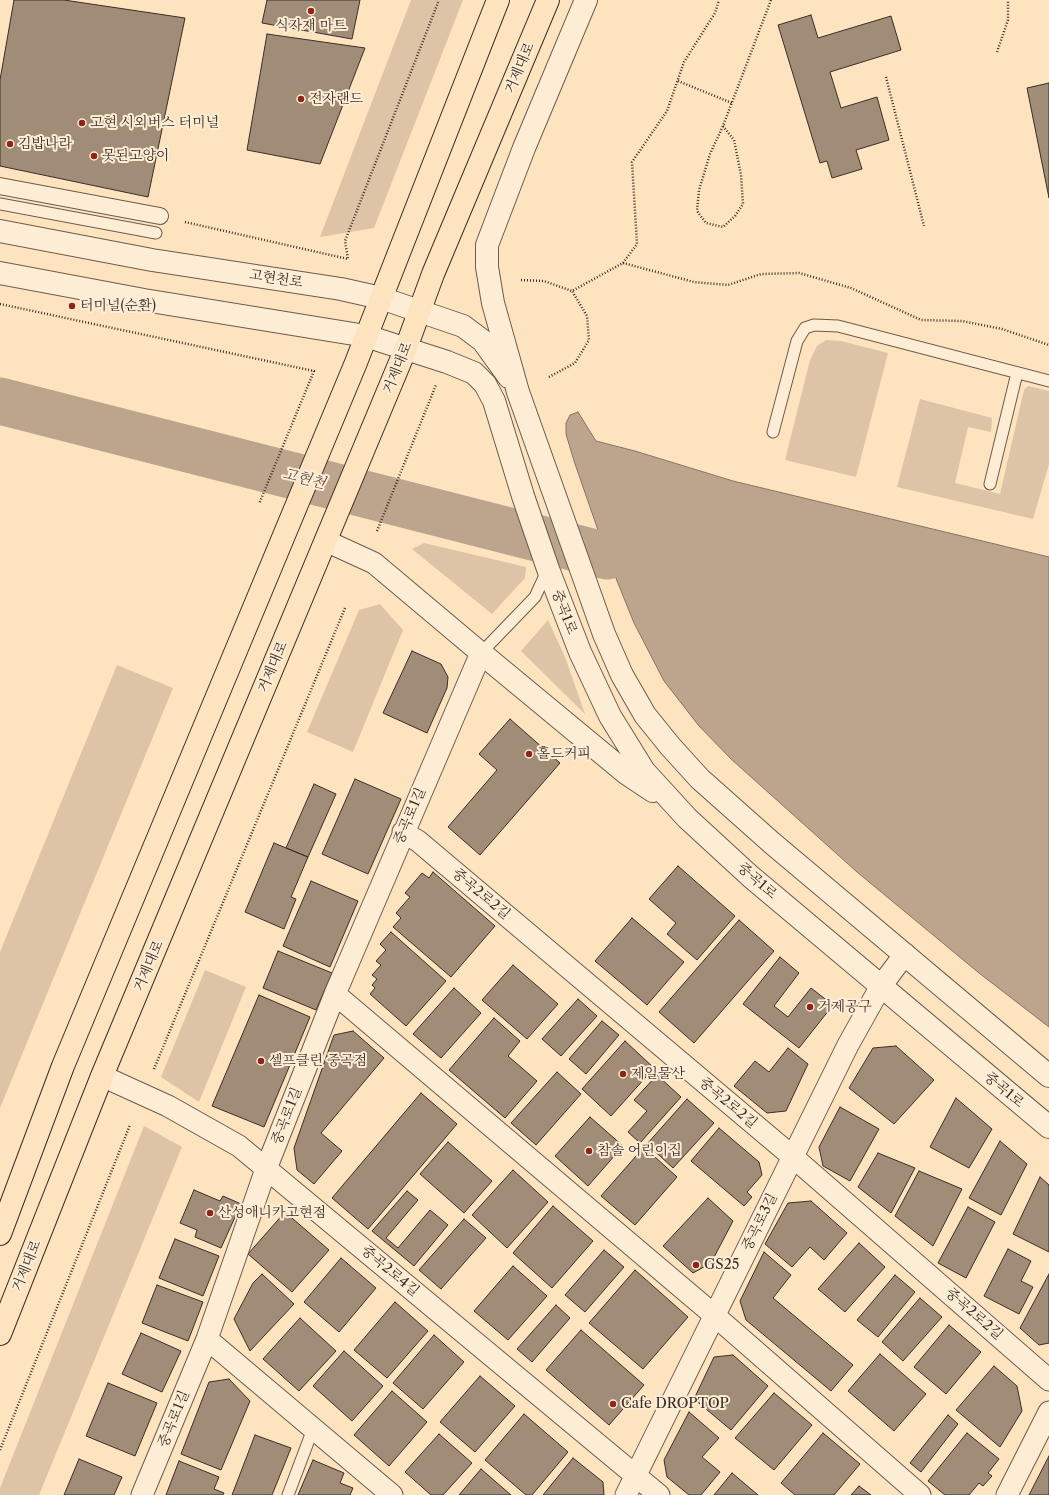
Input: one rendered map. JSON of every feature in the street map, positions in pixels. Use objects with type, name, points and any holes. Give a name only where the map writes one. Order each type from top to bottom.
[{"type":"main road","points":[[0,1234],[63,1066],[355,365],[498,0]]},
{"type":"main road","name":"거제대로","points":[[0,1334],[102,1076],[336,518],[406,348],[433,274],[548,0]]},
{"type":"street","points":[[586,0],[524,148],[487,245],[487,267],[493,303],[518,392],[604,634],[622,675],[646,715],[670,746],[700,778],[772,843],[1049,1076]]},
{"type":"street","points":[[0,186],[160,216]]},
{"type":"street","name":"고현천로","points":[[0,231],[152,260],[333,288],[381,298],[463,326],[483,341],[518,392]]},
{"type":"street","points":[[0,273],[144,300],[366,336]]},
{"type":"street","name":"중곡1로","points":[[366,336],[447,362],[474,373],[486,384],[494,401],[523,496],[548,569],[580,652],[610,716],[644,770],[677,807],[750,876],[1049,1127]]},
{"type":"street","points":[[326,541],[374,563],[626,773],[677,807]]},
{"type":"street","name":"중곡로1길","points":[[142,1495],[207,1339],[266,1169],[334,994],[481,653]]},
{"type":"street","name":"중곡2로2길","points":[[403,832],[418,841],[793,1157],[1049,1380]]},
{"type":"street","name":"중곡로3길","points":[[626,1495],[848,1045],[881,986],[905,954]]},
{"type":"street","points":[[334,994],[714,1315],[920,1495]]},
{"type":"street","name":"중곡2로4길","points":[[102,1076],[168,1106],[239,1146],[659,1495]]},
{"type":"street","points":[[207,1339],[392,1495]]},
{"type":"street","points":[[1007,1495],[1049,1412]]},
{"type":"lane","points":[[0,204],[156,233]]},
{"type":"lane","points":[[774,432],[797,341],[802,331],[809,326],[821,324],[838,326],[1049,382]]},
{"type":"lane","points":[[990,484],[1017,373]]},
{"type":"lane","points":[[481,653],[535,597],[544,582],[548,569]]},
{"type":"lane","points":[[288,1495],[313,1429]]},
{"type":"path","points":[[185,222],[348,258],[345,241],[439,0]]},
{"type":"path","points":[[572,291],[623,263],[637,244],[632,162],[667,111],[684,62],[715,13],[719,0]]},
{"type":"path","points":[[723,126],[734,140],[741,175],[743,204],[735,216],[723,227],[706,222],[698,211],[699,190],[710,154],[723,126],[771,0]]},
{"type":"path","points":[[997,52],[1008,20],[1008,0]]},
{"type":"path","points":[[886,77],[924,226]]},
{"type":"path","points":[[678,81],[732,103]]},
{"type":"path","points":[[623,263],[694,282],[728,285],[761,274],[798,273],[851,288],[921,320],[962,321],[1002,329],[1049,345]]},
{"type":"path","points":[[521,280],[544,281],[572,291],[587,316],[589,340],[574,363],[549,377]]},
{"type":"path","points":[[0,304],[314,371],[259,504]]},
{"type":"path","points":[[377,531],[438,380]]},
{"type":"path","points":[[154,1069],[345,608]]},
{"type":"path","points":[[0,1450],[130,1125]]},
{"type":"shaded area","points":[[411,0],[463,0],[374,228],[320,237]]},
{"type":"shaded area","points":[[826,340],[841,341],[888,353],[856,477],[785,460],[810,360],[817,346]]},
{"type":"shaded area","points":[[1028,386],[1049,391],[1049,464],[1033,519],[897,487],[920,399],[992,418],[991,432],[968,427],[955,483],[1000,494],[1024,390]]},
{"type":"shaded area","points":[[578,412],[596,441],[635,451],[733,481],[1049,557],[1049,1027],[979,973],[857,872],[731,759],[699,726],[664,681],[634,623],[607,556],[574,461],[566,434],[566,423],[570,415]]},
{"type":"shaded area","points":[[424,543],[526,567],[525,578],[492,614],[412,549]]},
{"type":"shaded area","points":[[380,604],[403,630],[353,752],[307,732],[359,610]]},
{"type":"shaded area","points":[[548,620],[565,657],[585,714],[521,651]]},
{"type":"shaded area","points":[[117,665],[173,688],[0,1108],[0,952]]},
{"type":"shaded area","points":[[205,970],[246,987],[199,1102],[161,1077]]},
{"type":"shaded area","points":[[144,1126],[182,1147],[39,1495],[0,1495],[0,1488]]},
{"type":"building","name":"고현 시외버스 터미널","points":[[14,0],[64,0],[185,18],[148,197],[0,166],[0,80]]},
{"type":"building","name":"식자재 마트","points":[[267,0],[360,0],[352,39],[262,23]]},
{"type":"building","points":[[811,15],[818,38],[891,16],[901,50],[830,72],[841,108],[877,97],[889,140],[856,150],[862,169],[832,178],[827,161],[820,163],[778,25]]},
{"type":"building","name":"전자랜드","points":[[267,34],[365,48],[320,164],[247,150]]},
{"type":"building","points":[[1049,83],[1049,198],[1027,88]]},
{"type":"building","points":[[412,651],[441,664],[448,677],[447,688],[427,733],[383,713]]},
{"type":"building","points":[[510,719],[560,763],[480,855],[448,827],[497,770],[479,754]]},
{"type":"building","points":[[355,779],[401,799],[368,874],[322,854]]},
{"type":"building","points":[[314,784],[336,794],[308,857],[286,848]]},
{"type":"building","points":[[274,843],[308,857],[291,897],[296,899],[284,929],[245,912]]},
{"type":"building","points":[[678,866],[735,916],[697,960],[667,934],[676,923],[649,899]]},
{"type":"building","points":[[433,872],[495,926],[451,977],[393,927],[401,918],[396,913],[410,897],[405,893],[422,873],[429,878]]},
{"type":"building","points":[[311,881],[358,901],[330,967],[283,946]]},
{"type":"building","points":[[632,918],[684,962],[647,1005],[595,961]]},
{"type":"building","points":[[739,920],[774,951],[694,1043],[659,1012]]},
{"type":"building","points":[[391,932],[446,981],[406,1026],[370,994],[375,988],[372,985],[377,979],[372,975],[381,965],[376,961],[386,950],[380,944]]},
{"type":"building","points":[[278,951],[332,973],[316,1010],[263,988]]},
{"type":"building","points":[[780,957],[799,973],[774,1006],[788,1017],[811,988],[833,1005],[799,1048],[743,1004]]},
{"type":"building","points":[[513,965],[558,1004],[527,1039],[482,1000]]},
{"type":"building","points":[[454,988],[481,1013],[441,1058],[413,1034]]},
{"type":"building","name":"셀프클린 중곡점","points":[[259,995],[310,1017],[264,1127],[212,1106]]},
{"type":"building","points":[[578,999],[597,1016],[561,1056],[542,1039]]},
{"type":"building","points":[[494,1018],[520,1041],[508,1056],[537,1081],[505,1118],[449,1070]]},
{"type":"building","points":[[602,1021],[619,1035],[586,1074],[569,1059]]},
{"type":"building","points":[[353,1031],[384,1058],[321,1133],[342,1151],[314,1184],[297,1170],[294,1148],[334,1035]]},
{"type":"building","points":[[625,1041],[654,1068],[611,1116],[582,1089]]},
{"type":"building","points":[[896,1046],[934,1080],[894,1124],[849,1088],[873,1048]]},
{"type":"building","points":[[788,1048],[808,1064],[786,1111],[767,1113],[734,1086],[755,1061],[769,1072]]},
{"type":"building","points":[[557,1072],[581,1094],[536,1145],[511,1123]]},
{"type":"building","points":[[657,1075],[681,1097],[640,1143],[628,1132],[647,1111],[634,1100]]},
{"type":"building","points":[[421,1093],[457,1124],[368,1229],[332,1198]]},
{"type":"building","points":[[956,1098],[992,1129],[969,1168],[930,1147]]},
{"type":"building","points":[[687,1099],[714,1123],[673,1168],[647,1144]]},
{"type":"building","points":[[840,1107],[879,1129],[850,1181],[823,1166],[819,1147]]},
{"type":"building","name":"참솔 어린이집","points":[[590,1117],[623,1146],[588,1186],[555,1156]]},
{"type":"building","points":[[719,1128],[759,1162],[762,1175],[747,1192],[752,1197],[744,1206],[691,1161]]},
{"type":"building","points":[[1000,1141],[1027,1164],[1001,1215],[969,1198]]},
{"type":"building","points":[[448,1142],[492,1181],[464,1213],[420,1174]]},
{"type":"building","points":[[644,1147],[677,1177],[635,1225],[601,1196]]},
{"type":"building","points":[[878,1153],[915,1168],[891,1213],[858,1187]]},
{"type":"building","points":[[513,1170],[548,1202],[507,1248],[472,1215]]},
{"type":"building","points":[[919,1171],[962,1189],[933,1246],[895,1216]]},
{"type":"building","points":[[1040,1177],[1049,1185],[1049,1252],[1013,1234]]},
{"type":"building","name":"산성애니카고현점","points":[[194,1190],[220,1201],[223,1196],[241,1204],[221,1248],[195,1237],[197,1230],[180,1223]]},
{"type":"building","points":[[407,1191],[418,1200],[386,1238],[398,1248],[430,1210],[448,1225],[414,1266],[372,1231]]},
{"type":"building","points":[[708,1198],[733,1221],[711,1263],[693,1273],[663,1246]]},
{"type":"building","points":[[811,1201],[847,1233],[824,1260],[810,1247],[792,1267],[765,1244],[788,1203]]},
{"type":"building","points":[[553,1206],[593,1241],[552,1288],[513,1253]]},
{"type":"building","points":[[968,1207],[995,1222],[966,1278],[938,1263]]},
{"type":"building","points":[[285,1212],[329,1250],[292,1292],[248,1254]]},
{"type":"building","points":[[464,1219],[486,1238],[441,1289],[419,1270]]},
{"type":"building","points":[[175,1239],[219,1256],[203,1296],[159,1278]]},
{"type":"building","points":[[859,1243],[885,1267],[845,1312],[818,1289]]},
{"type":"building","points":[[1008,1249],[1031,1261],[1021,1281],[1033,1287],[1019,1314],[984,1296]]},
{"type":"building","points":[[604,1250],[624,1267],[585,1312],[565,1295]]},
{"type":"building","points":[[764,1252],[791,1275],[773,1298],[853,1365],[831,1391],[746,1320],[740,1301]]},
{"type":"building","points":[[341,1258],[376,1288],[339,1332],[304,1302]]},
{"type":"building","points":[[513,1266],[547,1296],[508,1340],[474,1311]]},
{"type":"building","points":[[635,1270],[688,1317],[643,1369],[589,1323]]},
{"type":"building","points":[[262,1274],[294,1304],[250,1351],[234,1319],[253,1283]]},
{"type":"building","points":[[1049,1274],[1049,1343],[1039,1345],[1020,1328]]},
{"type":"building","points":[[895,1275],[915,1292],[878,1337],[857,1320]]},
{"type":"building","points":[[157,1285],[203,1302],[188,1341],[142,1323]]},
{"type":"building","points":[[920,1298],[942,1317],[903,1361],[882,1342]]},
{"type":"building","points":[[395,1302],[428,1331],[387,1378],[354,1350]]},
{"type":"building","points":[[556,1305],[570,1318],[532,1362],[517,1349]]},
{"type":"building","points":[[300,1318],[336,1351],[299,1391],[263,1359]]},
{"type":"building","points":[[949,1325],[981,1352],[946,1394],[914,1367]]},
{"type":"building","points":[[581,1330],[644,1385],[609,1425],[546,1370]]},
{"type":"building","points":[[141,1333],[181,1351],[162,1392],[122,1374]]},
{"type":"building","points":[[434,1335],[464,1362],[423,1409],[393,1383]]},
{"type":"building","points":[[344,1351],[383,1386],[352,1421],[313,1386]]},
{"type":"building","points":[[880,1354],[926,1394],[894,1431],[848,1391]]},
{"type":"building","points":[[733,1355],[768,1386],[731,1430],[694,1399],[714,1357]]},
{"type":"building","points":[[994,1366],[1017,1386],[1022,1411],[1000,1447],[956,1410]]},
{"type":"building","points":[[480,1376],[515,1406],[475,1452],[440,1422]]},
{"type":"building","points":[[229,1379],[250,1401],[221,1470],[181,1454],[209,1382]]},
{"type":"building","points":[[108,1383],[157,1403],[135,1456],[86,1436]]},
{"type":"building","points":[[392,1391],[427,1422],[389,1466],[354,1435]]},
{"type":"building","points":[[774,1393],[812,1425],[774,1470],[735,1438]]},
{"type":"building","points":[[689,1412],[719,1438],[702,1457],[720,1472],[701,1495],[689,1495],[667,1477],[664,1460]]},
{"type":"building","points":[[524,1414],[568,1452],[532,1495],[526,1495],[485,1460]]},
{"type":"building","points":[[948,1415],[958,1424],[921,1472],[910,1463]]},
{"type":"building","points":[[823,1433],[860,1464],[834,1495],[795,1495],[781,1483]]},
{"type":"building","points":[[967,1433],[999,1459],[988,1473],[992,1476],[983,1486],[979,1483],[969,1495],[945,1495],[928,1481]]},
{"type":"building","points":[[439,1434],[472,1463],[443,1495],[431,1495],[405,1472]]},
{"type":"building","points":[[255,1435],[291,1448],[272,1495],[232,1495]]},
{"type":"building","points":[[1049,1456],[1049,1495],[1029,1495]]},
{"type":"building","points":[[573,1458],[603,1482],[604,1495],[543,1495]]},
{"type":"building","points":[[79,1459],[122,1477],[114,1495],[64,1495]]},
{"type":"building","points":[[313,1460],[344,1473],[340,1483],[353,1488],[350,1495],[298,1495]]},
{"type":"building","points":[[179,1461],[219,1477],[214,1489],[224,1493],[223,1495],[166,1495]]},
{"type":"building","points":[[481,1469],[511,1495],[459,1495]]},
{"type":"building","points":[[732,1473],[758,1495],[714,1495]]},
{"type":"building","points":[[859,1486],[871,1495],[851,1495]]},
{"type":"waterway","name":"고현천","points":[[0,401],[607,556]]},
{"type":"place","name":"식자재 마트","points":[[311,11]]},
{"type":"place","name":"전자랜드","points":[[301,99]]},
{"type":"place","name":"고현 시외버스 터미널","points":[[82,123]]},
{"type":"place","name":"김밥나라","points":[[10,144]]},
{"type":"place","name":"못된고양이","points":[[94,156]]},
{"type":"place","name":"터미널(순환)","points":[[72,306]]},
{"type":"place","name":"홀드커피","points":[[529,754]]},
{"type":"place","name":"거제공구","points":[[810,1007]]},
{"type":"place","name":"셀프클린 중곡점","points":[[261,1061]]},
{"type":"place","name":"제일물산","points":[[623,1074]]},
{"type":"place","name":"참솔 어린이집","points":[[589,1151]]},
{"type":"place","name":"산성애니카고현점","points":[[210,1213]]},
{"type":"place","name":"GS25","points":[[696,1265]]},
{"type":"place","name":"Cafe DROPTOP","points":[[613,1404]]}]
